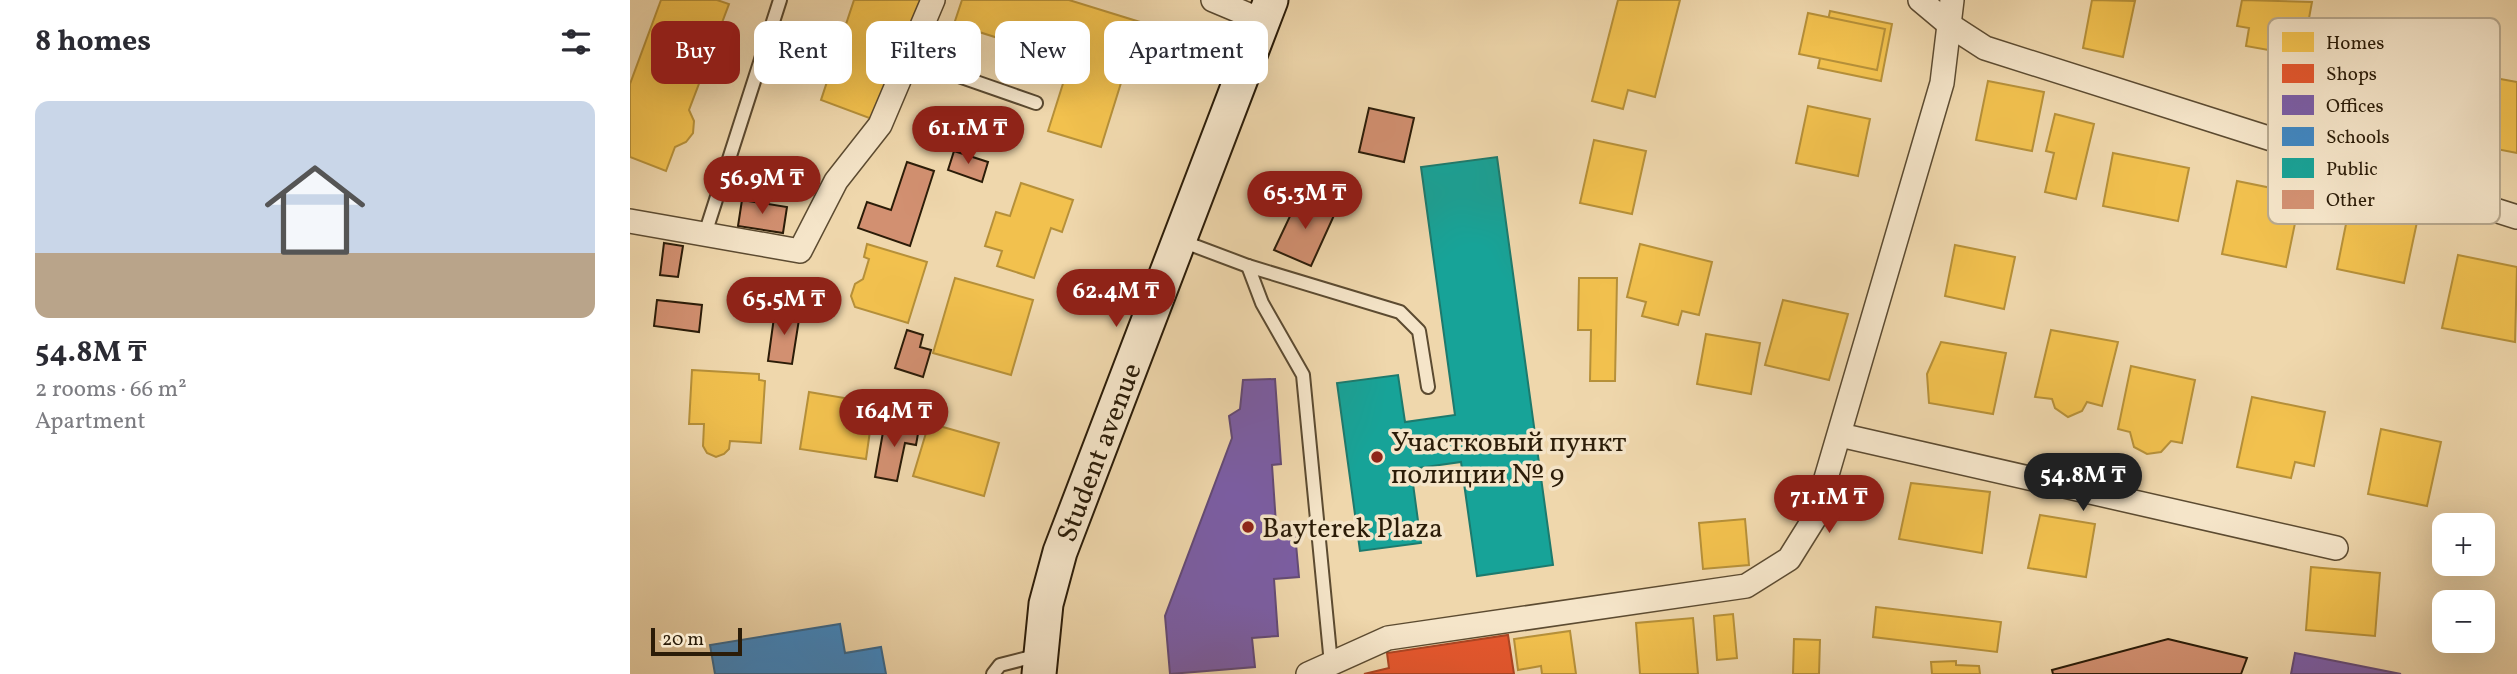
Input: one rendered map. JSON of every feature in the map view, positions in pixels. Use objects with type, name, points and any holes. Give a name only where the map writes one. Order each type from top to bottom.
[{"type":"street","points":[[925,21],[933,0]]},
{"type":"street","points":[[1213,0],[1267,10]]},
{"type":"street","points":[[1920,0],[1951,26],[1985,48],[2268,138]]},
{"type":"street","points":[[1308,674],[1388,638],[1746,586],[1789,559],[1814,519],[1840,435],[1942,83],[1951,26],[1952,0]]},
{"type":"street","name":"Student avenue","points":[[1039,664],[1046,604],[1060,552],[1267,10]]},
{"type":"street","points":[[630,221],[800,251],[836,181],[880,125],[899,84]]},
{"type":"street","points":[[2500,212],[2517,217]]},
{"type":"street","points":[[1840,435],[2336,548]]},
{"type":"lane","points":[[705,234],[780,0]]},
{"type":"lane","points":[[981,84],[1036,103]]},
{"type":"lane","points":[[1179,240],[1248,266],[1400,312],[1419,331],[1428,387]]},
{"type":"lane","points":[[1248,266],[1262,303],[1303,375],[1331,664]]},
{"type":"lane","points":[[993,674],[1000,665],[1039,664]]},
{"type":"building: Homes","points":[[661,0],[717,0],[729,4],[723,21],[653,21]]},
{"type":"building: Homes","points":[[854,0],[926,0],[918,21],[866,21],[866,84],[894,84],[880,122],[821,100],[826,84],[852,84],[852,21],[847,21]]},
{"type":"building: Homes","points":[[962,0],[1069,0],[1137,21],[1104,21],[1104,84],[1121,84],[1101,147],[1048,131],[1063,84],[1090,84],[1090,21],[995,21],[995,37],[981,33],[981,21],[955,21]]},
{"type":"building: Homes","points":[[1618,0],[1680,0],[1655,97],[1628,90],[1623,109],[1592,101]]},
{"type":"building: Homes","points":[[2092,0],[2135,1],[2123,57],[2083,48]]},
{"type":"building: Homes","points":[[2242,0],[2312,2],[2309,18],[2268,18],[2268,50],[2246,46],[2249,28],[2237,26]]},
{"type":"building: Homes","points":[[1830,11],[1892,24],[1881,81],[1818,68]]},
{"type":"building: Homes","points":[[1808,13],[1885,29],[1877,70],[1799,54]]},
{"type":"building: Homes","points":[[651,27],[651,84],[699,84],[689,110],[694,121],[693,133],[686,142],[675,147],[666,171],[630,157],[630,84]]},
{"type":"building: Homes","points":[[2500,79],[2517,82],[2517,153],[2500,150]]},
{"type":"building: Homes","points":[[1988,81],[2044,92],[2032,151],[1976,140]]},
{"type":"building: Homes","points":[[1808,106],[1870,119],[1858,176],[1796,163]]},
{"type":"building: Homes","points":[[2055,114],[2094,124],[2076,199],[2045,192],[2054,153],[2046,151]]},
{"type":"building: Homes","points":[[1594,140],[1646,151],[1632,214],[1580,203]]},
{"type":"building: Homes","points":[[2113,153],[2189,168],[2178,221],[2103,206]]},
{"type":"building: Homes","points":[[2237,181],[2268,187],[2268,224],[2295,224],[2286,267],[2222,254]]},
{"type":"building: Homes","points":[[1021,183],[1073,200],[1062,232],[1051,228],[1034,278],[997,266],[1002,251],[985,246],[996,212],[1010,216]]},
{"type":"building: Homes","points":[[2346,224],[2417,224],[2404,283],[2337,269]]},
{"type":"building: Homes","points":[[867,244],[927,262],[908,323],[855,307],[851,296],[855,284],[863,279],[869,259],[864,257]]},
{"type":"building: Homes","points":[[1640,244],[1712,262],[1699,315],[1682,311],[1678,325],[1642,316],[1646,302],[1627,297]]},
{"type":"building: Homes","points":[[1955,245],[2015,257],[2004,309],[1945,296]]},
{"type":"building: Homes","points":[[2458,255],[2517,267],[2515,342],[2442,328]]},
{"type":"building: Homes","points":[[955,278],[1033,300],[1011,375],[933,353]]},
{"type":"building: Homes","points":[[1579,278],[1617,278],[1615,381],[1590,381],[1591,330],[1578,330]]},
{"type":"building: Homes","points":[[1783,300],[1848,314],[1829,380],[1765,365]]},
{"type":"building: Homes","points":[[2051,330],[2118,342],[2102,406],[2087,402],[2082,411],[2068,417],[2055,408],[2052,399],[2035,397]]},
{"type":"building: Homes","points":[[1706,334],[1760,343],[1751,394],[1697,384]]},
{"type":"building: Homes","points":[[1941,342],[2006,353],[1993,414],[1929,403],[1927,374]]},
{"type":"building: Homes","points":[[2131,366],[2195,380],[2182,443],[2171,441],[2161,452],[2147,454],[2134,447],[2130,432],[2118,429]]},
{"type":"building: Homes","points":[[692,370],[759,374],[759,380],[765,381],[761,443],[730,441],[729,449],[724,454],[716,457],[707,453],[703,446],[704,424],[689,424]]},
{"type":"building: Homes","points":[[809,392],[874,403],[866,459],[800,449]]},
{"type":"building: Homes","points":[[2252,397],[2325,412],[2314,466],[2295,462],[2291,478],[2237,467]]},
{"type":"building: Homes","points":[[929,423],[999,443],[984,496],[913,476]]},
{"type":"building: Homes","points":[[2381,429],[2441,442],[2427,506],[2368,494]]},
{"type":"building: Homes","points":[[1911,483],[1990,492],[1982,553],[1899,539]]},
{"type":"building: Homes","points":[[2040,515],[2095,524],[2086,577],[2028,568]]},
{"type":"building: Homes","points":[[1745,519],[1749,565],[1703,569],[1699,523]]},
{"type":"building: Homes","points":[[2311,567],[2380,573],[2375,636],[2306,630]]},
{"type":"building: Homes","points":[[1876,607],[2001,622],[1997,652],[1873,637]]},
{"type":"building: Homes","points":[[1733,614],[1737,658],[1717,660],[1714,616]]},
{"type":"building: Homes","points":[[1693,618],[1698,674],[1640,674],[1636,623]]},
{"type":"building: Homes","points":[[1570,631],[1576,674],[1542,674],[1541,666],[1518,670],[1514,639]]},
{"type":"building: Homes","points":[[1794,639],[1820,640],[1819,674],[1793,674]]},
{"type":"building: Homes","points":[[1956,661],[1956,665],[1979,666],[1980,674],[1932,674],[1931,662]]},
{"type":"building: Shops","points":[[1508,635],[1514,674],[1364,674],[1389,668],[1387,653]]},
{"type":"building: Offices","name":"Bayterek Plaza","points":[[1275,379],[1281,464],[1272,465],[1276,524],[1294,522],[1299,577],[1274,579],[1278,636],[1252,638],[1255,667],[1170,674],[1165,616],[1232,438],[1229,416],[1240,409],[1243,380]]},
{"type":"building: Offices","points":[[2295,653],[2401,674],[2291,674]]},
{"type":"building: Schools","points":[[840,624],[845,653],[881,647],[886,674],[715,674],[710,645]]},
{"type":"building: Public","points":[[1497,157],[1553,565],[1477,576],[1461,462],[1411,469],[1421,543],[1360,551],[1337,383],[1398,375],[1405,422],[1455,415],[1421,167]]},
{"type":"building: Other","points":[[1369,108],[1414,118],[1404,162],[1359,152]]},
{"type":"building: Other","points":[[954,151],[988,162],[982,182],[948,170]]},
{"type":"building: Other","points":[[907,162],[934,171],[910,246],[858,228],[867,202],[891,210]]},
{"type":"building: Other","points":[[1300,195],[1336,211],[1311,266],[1274,250]]},
{"type":"building: Other","points":[[742,200],[787,207],[783,233],[738,226]]},
{"type":"building: Other","points":[[664,243],[683,246],[678,277],[660,275]]},
{"type":"building: Other","points":[[657,300],[702,305],[699,332],[654,326]]},
{"type":"building: Other","points":[[775,310],[800,313],[792,364],[768,361]]},
{"type":"building: Other","points":[[907,330],[923,335],[920,347],[931,350],[923,377],[895,368]]},
{"type":"building: Other","points":[[885,421],[919,428],[916,445],[905,443],[897,481],[875,477]]},
{"type":"building: Other","points":[[2168,639],[2247,658],[2241,674],[2053,674],[2052,670]]},
{"type":"place","name":"Участковый пункт полиции № 9","points":[[1377,457]]},
{"type":"place","name":"Bayterek Plaza","points":[[1248,527]]}]
